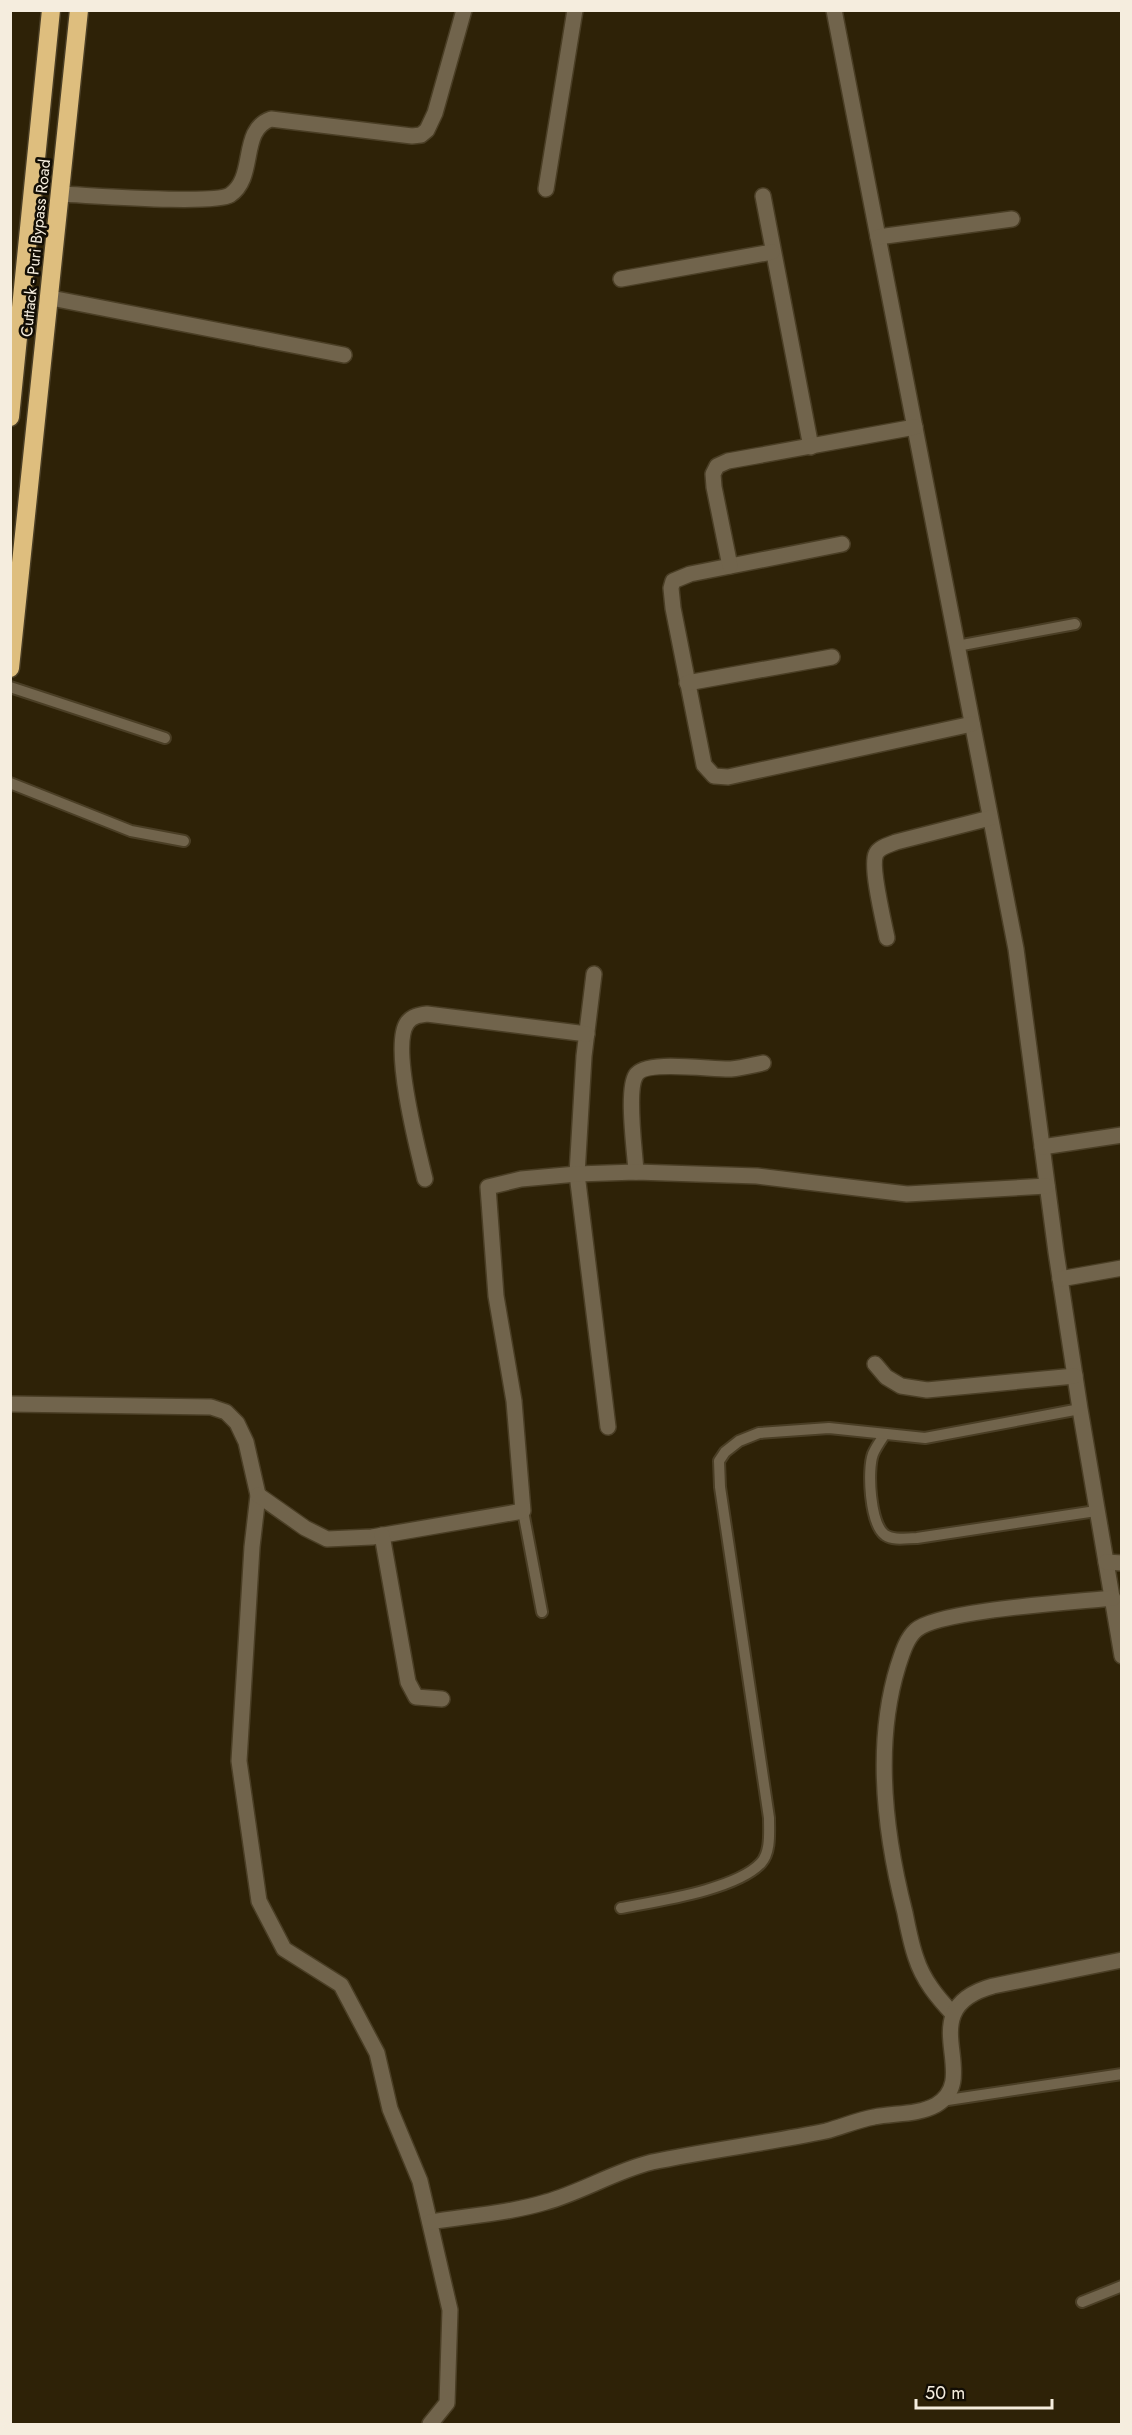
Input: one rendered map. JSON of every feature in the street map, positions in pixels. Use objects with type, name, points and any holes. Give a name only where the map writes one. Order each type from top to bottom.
[{"type":"highway","name":"Cuttack - Puri Bypass Road","points":[[10,417],[51,10]]},
{"type":"highway","name":"Cuttack - Puri Bypass Road","points":[[10,668],[51,298],[79,10]]},
{"type":"street","points":[[60,194],[181,199],[217,199],[229,195],[237,187],[247,164],[254,133],[261,122],[271,119],[412,136],[421,135],[427,130],[435,113],[464,10]]},
{"type":"street","points":[[546,189],[575,10]]},
{"type":"street","points":[[834,10],[1016,949],[1060,1279],[1096,1511],[1114,1563],[1113,1598],[1122,1656]]},
{"type":"street","points":[[763,196],[811,447]]},
{"type":"street","points":[[879,237],[1012,219]]},
{"type":"street","points":[[621,279],[772,252]]},
{"type":"street","points":[[51,298],[344,355]]},
{"type":"street","points":[[730,566],[714,487],[713,474],[717,466],[728,461],[915,428]]},
{"type":"street","points":[[842,544],[678,577],[673,581],[671,588],[673,608],[704,765],[714,776],[728,777],[972,724]]},
{"type":"street","points":[[687,683],[832,657]]},
{"type":"street","points":[[887,938],[874,870],[875,855],[881,849],[896,842],[990,818]]},
{"type":"street","points":[[594,974],[587,1034],[577,1174],[608,1427]]},
{"type":"street","points":[[425,1179],[408,1106],[404,1070],[402,1036],[406,1024],[414,1016],[427,1014],[587,1034]]},
{"type":"street","points":[[636,1172],[632,1095],[635,1076],[639,1070],[663,1066],[733,1069],[763,1063]]},
{"type":"street","points":[[1042,1147],[1122,1136]]},
{"type":"street","points":[[258,1495],[305,1528],[327,1539],[382,1535],[523,1511],[514,1401],[496,1296],[488,1187],[521,1179],[636,1172],[757,1176],[907,1194],[1047,1186]]},
{"type":"street","points":[[1060,1279],[1122,1268]]},
{"type":"street","points":[[875,1364],[886,1377],[901,1386],[927,1390],[1075,1376]]},
{"type":"street","points":[[10,1404],[211,1407],[226,1412],[237,1423],[246,1442],[258,1495],[252,1547],[239,1761],[259,1900],[284,1949],[341,1985],[377,2053],[390,2109],[420,2181],[450,2310],[447,2403],[430,2424]]},
{"type":"street","points":[[382,1535],[408,1682],[416,1697],[442,1699]]},
{"type":"street","points":[[953,2014],[934,1994],[916,1958],[893,1866],[885,1772],[890,1693],[903,1650],[916,1630],[933,1620],[959,1614],[1113,1598]]},
{"type":"street","points":[[430,2223],[543,2203],[650,2163],[933,2107],[951,2089],[954,2077],[950,2031],[953,2014],[962,2000],[975,1991],[1122,1960]]},
{"type":"lane","points":[[957,646],[1075,624]]},
{"type":"lane","points":[[10,687],[165,738]]},
{"type":"lane","points":[[10,783],[131,831],[183,841]]},
{"type":"lane","points":[[621,1908],[699,1893],[744,1875],[762,1862],[769,1844],[769,1818],[720,1486],[719,1461],[725,1452],[739,1441],[759,1433],[829,1428],[925,1438],[1080,1409]]},
{"type":"lane","points":[[885,1434],[873,1455],[870,1471],[876,1523],[883,1534],[892,1539],[917,1538],[1096,1511]]},
{"type":"lane","points":[[523,1511],[542,1612]]},
{"type":"lane","points":[[941,2101],[1122,2074]]},
{"type":"lane","points":[[1082,2302],[1122,2286]]}]
